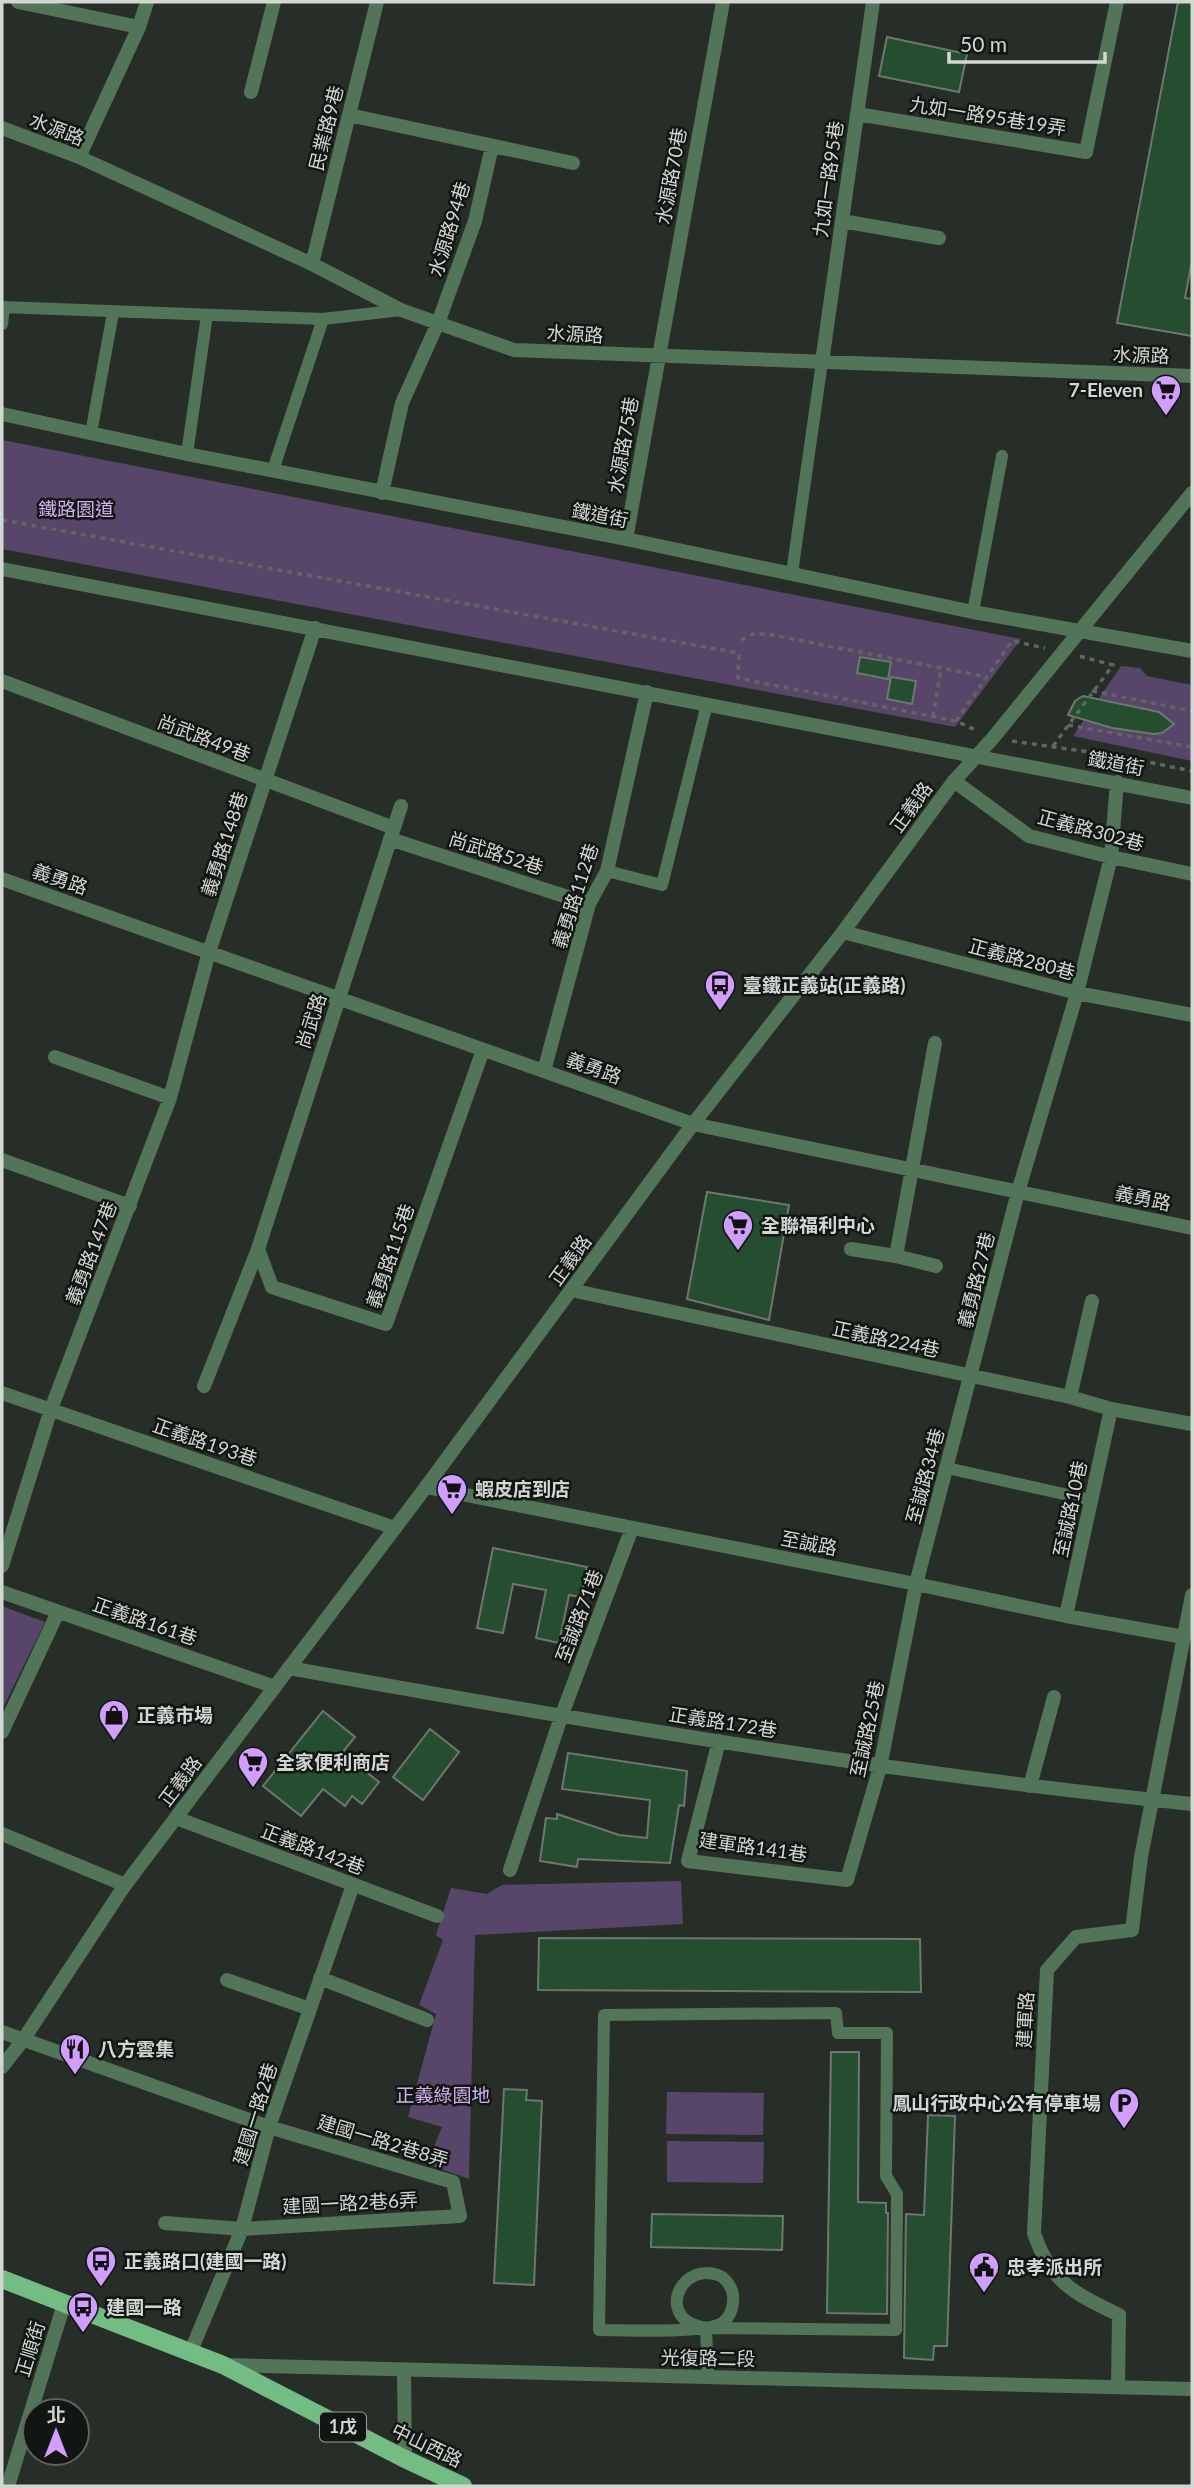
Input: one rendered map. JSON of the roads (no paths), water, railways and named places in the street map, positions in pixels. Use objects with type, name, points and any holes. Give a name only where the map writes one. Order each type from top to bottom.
[{"type":"main road","name":"1戊","points":[[2,2280],[223,2365]]},
{"type":"main road","name":"中山西路","points":[[223,2365],[451,2484]]},
{"type":"street","points":[[18,2],[139,27]]},
{"type":"street","points":[[79,158],[139,27],[147,2]]},
{"type":"street","points":[[251,92],[274,2]]},
{"type":"street","name":"民業路9巷","points":[[312,264],[377,2]]},
{"type":"street","name":"水源路70巷","points":[[658,357],[723,2]]},
{"type":"street","name":"九如一路95巷","points":[[822,362],[873,2]]},
{"type":"street","name":"九如一路95巷19弄","points":[[857,114],[1086,152],[1116,2]]},
{"type":"street","points":[[349,115],[573,163]]},
{"type":"street","name":"水源路","points":[[2,128],[79,158],[312,264],[401,310],[514,350],[1192,376]]},
{"type":"street","name":"水源路94巷","points":[[382,493],[402,403],[438,323],[475,221],[492,146]]},
{"type":"street","points":[[842,221],[939,237]]},
{"type":"street","name":"水源路75巷","points":[[626,540],[658,357]]},
{"type":"street","name":"鐵道街","points":[[2,414],[187,454],[792,573],[973,612],[1192,651]]},
{"type":"street","name":"正義路","points":[[2,2067],[23,2040],[125,1885],[426,1487],[693,1124],[843,932],[954,780],[1192,493]]},
{"type":"street","name":"鐵道街","points":[[2,569],[1192,798]]},
{"type":"street","name":"義勇路148巷","points":[[209,952],[315,628]]},
{"type":"street","name":"尚武路49巷","points":[[2,681],[265,781],[392,834]]},
{"type":"street","name":"義勇路112巷","points":[[544,1071],[589,904],[607,872],[647,692]]},
{"type":"street","name":"正義路302巷","points":[[954,780],[1029,836],[1192,874]]},
{"type":"street","name":"義勇路27巷","points":[[971,1377],[1018,1192],[1077,993],[1111,857],[1117,782]]},
{"type":"street","name":"尚武路","points":[[204,1386],[258,1249],[401,806]]},
{"type":"street","name":"尚武路52巷","points":[[392,834],[589,904]]},
{"type":"street","name":"義勇路","points":[[3,883],[209,952],[693,1124],[1192,1228]]},
{"type":"street","name":"正義路280巷","points":[[843,932],[1077,993],[1192,1015]]},
{"type":"street","name":"義勇路147巷","points":[[2,1566],[51,1409],[170,1098],[209,952]]},
{"type":"street","points":[[895,1256],[935,1043]]},
{"type":"street","name":"義勇路115巷","points":[[258,1249],[272,1287],[386,1324],[483,1050]]},
{"type":"street","points":[[55,1056],[170,1098]]},
{"type":"street","points":[[2,1160],[130,1206]]},
{"type":"street","points":[[851,1249],[936,1266]]},
{"type":"street","name":"正義路224巷","points":[[571,1290],[1111,1409],[1192,1424]]},
{"type":"street","points":[[1070,1398],[1092,1301]]},
{"type":"street","name":"至誠路34巷","points":[[916,1584],[971,1377]]},
{"type":"street","name":"正義路193巷","points":[[2,1393],[395,1528]]},
{"type":"street","name":"至誠路10巷","points":[[1066,1616],[1111,1409]]},
{"type":"street","name":"至誠路","points":[[426,1487],[1066,1616],[1184,1637]]},
{"type":"street","name":"至誠路71巷","points":[[510,1870],[561,1717],[632,1528]]},
{"type":"street","name":"至誠路25巷","points":[[847,1880],[880,1767],[916,1584]]},
{"type":"street","name":"正義路161巷","points":[[2,1592],[275,1687]]},
{"type":"street","name":"建軍路","points":[[1118,2387],[1119,2315],[1088,2300],[1056,2277],[1042,2258],[1034,2233],[1047,1970],[1076,1937],[1132,1930],[1141,1857],[1192,1595]]},
{"type":"street","points":[[2,1732],[58,1612]]},
{"type":"street","name":"正義路172巷","points":[[289,1668],[561,1717],[880,1767],[1192,1804]]},
{"type":"street","points":[[1030,1786],[1054,1697]]},
{"type":"street","name":"建軍路141巷","points":[[719,1741],[688,1861],[847,1880]]},
{"type":"street","name":"正義路142巷","points":[[176,1818],[437,1916]]},
{"type":"street","points":[[2,1834],[125,1885]]},
{"type":"street","name":"建國一路2巷","points":[[190,2353],[242,2229],[269,2127],[353,1885]]},
{"type":"street","points":[[320,1979],[427,2020]]},
{"type":"street","points":[[227,1980],[310,2009]]},
{"type":"street","points":[[2,2032],[269,2127]]},
{"type":"street","name":"建國一路2巷8弄","points":[[269,2127],[453,2182],[460,2216]]},
{"type":"street","name":"建國一路2巷6弄","points":[[165,2223],[242,2229],[460,2216]]},
{"type":"street","name":"正順街","points":[[8,2486],[64,2304]]},
{"type":"street","name":"光復路二段","points":[[223,2365],[1192,2389]]},
{"type":"street","points":[[404,2370],[405,2459]]},
{"type":"lane","points":[[2,324],[3,307],[323,319],[401,310]]},
{"type":"lane","points":[[91,433],[113,313]]},
{"type":"lane","points":[[187,454],[207,315]]},
{"type":"lane","points":[[274,470],[323,319]]},
{"type":"lane","points":[[792,573],[822,362]]},
{"type":"lane","points":[[973,612],[1002,456]]},
{"type":"lane","points":[[607,872],[662,885],[707,704]]},
{"type":"lane","points":[[947,1468],[1091,1500]]},
{"type":"lane","points":[[706,2328],[599,2330],[604,2015],[836,2013],[838,2033],[887,2033],[886,2176],[897,2194],[896,2330],[706,2328],[689,2323],[678,2308],[678,2291],[688,2276],[705,2271],[722,2276],[733,2290],[733,2308],[723,2323],[706,2328]]},
{"type":"lane","points":[[706,2328],[708,2377]]},
{"type":"place","name":"7-Eleven","points":[[1166,417]]},
{"type":"place","name":"臺鐵正義站(正義路)","points":[[720,1012]]},
{"type":"place","name":"全聯福利中心","points":[[738,1252]]},
{"type":"place","name":"蝦皮店到店","points":[[452,1516]]},
{"type":"place","name":"正義市場","points":[[114,1742]]},
{"type":"place","name":"全家便利商店","points":[[253,1789]]},
{"type":"place","name":"八方雲集","points":[[75,2076]]},
{"type":"place","name":"鳳山行政中心公有停車場","points":[[1124,2130]]},
{"type":"place","name":"正義路口(建國一路)","points":[[101,2288]]},
{"type":"place","name":"忠孝派出所","points":[[984,2294]]},
{"type":"place","name":"建國一路","points":[[83,2334]]},
{"type":"park label","name":"鐵路園道","points":[[76,509]]},
{"type":"park label","name":"正義綠園地","points":[[443,2095]]}]
